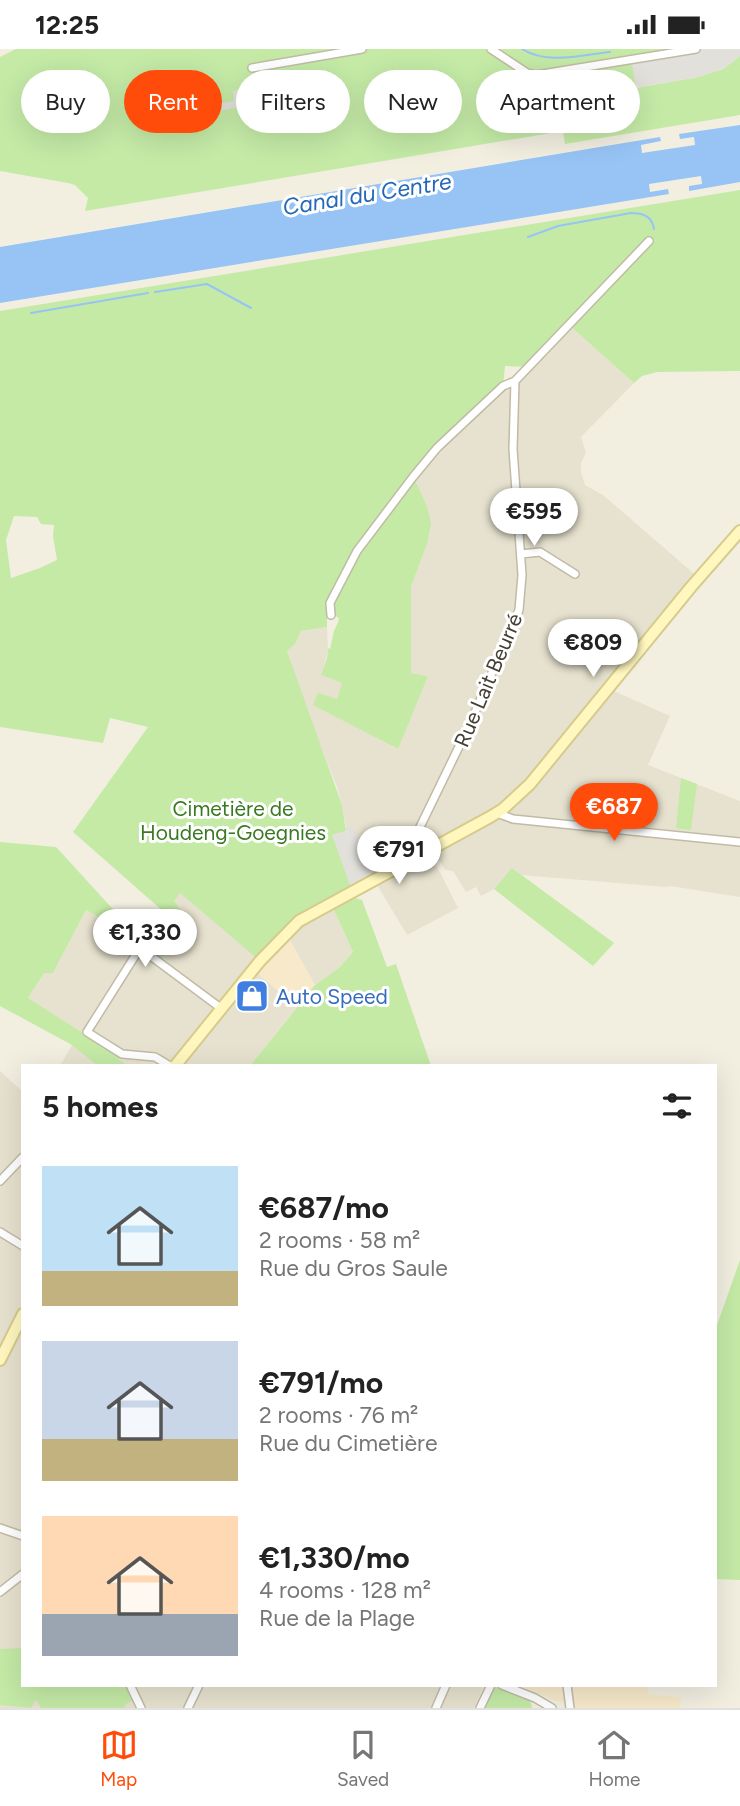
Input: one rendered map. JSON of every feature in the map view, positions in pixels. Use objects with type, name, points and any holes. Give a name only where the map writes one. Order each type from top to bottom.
[{"type":"street","points":[[252,68],[362,49]]},
{"type":"street","points":[[491,49],[527,73],[536,75],[696,49]]},
{"type":"street","points":[[331,615],[330,603],[357,551],[419,469],[437,448],[503,386],[515,381],[649,241]]},
{"type":"street","name":"Rue Lait Beurré","points":[[402,866],[470,725],[517,618],[521,601],[521,554],[513,449],[515,381]]},
{"type":"street","points":[[175,1064],[260,961],[299,921],[497,813],[530,784],[740,531]]},
{"type":"street","points":[[521,554],[540,552],[575,574]]},
{"type":"street","points":[[497,813],[513,819],[740,842]]},
{"type":"street","points":[[169,1064],[155,1057],[122,1054],[87,1031],[140,948],[222,1009]]},
{"type":"street","points":[[0,1181],[21,1159]]},
{"type":"street","points":[[0,1232],[21,1245]]},
{"type":"street","points":[[0,1360],[21,1321]]},
{"type":"street","points":[[0,1528],[21,1535]]},
{"type":"street","points":[[0,1592],[21,1576]]},
{"type":"street","points":[[131,1687],[141,1708]]},
{"type":"street","points":[[188,1708],[198,1687]]},
{"type":"street","points":[[436,1708],[445,1687]]},
{"type":"street","points":[[480,1708],[490,1687]]},
{"type":"street","points":[[506,1687],[545,1707]]},
{"type":"street","points":[[567,1687],[570,1708]]},
{"type":"shaded area","points":[[696,49],[740,49],[740,56],[723,69],[698,77],[640,87],[640,70],[633,70],[631,59]]},
{"type":"shaded area","points":[[236,90],[236,108],[222,110],[222,103],[234,101],[233,91]]},
{"type":"shaded area","points":[[569,325],[634,383],[581,437],[586,453],[581,463],[585,485],[603,495],[699,578],[607,688],[670,716],[648,765],[740,801],[740,897],[670,886],[521,875],[513,868],[494,889],[481,896],[476,887],[466,892],[453,871],[445,870],[436,855],[431,858],[458,908],[407,935],[373,878],[353,826],[346,827],[337,787],[287,651],[295,644],[301,631],[327,627],[328,649],[322,675],[342,683],[337,699],[354,725],[397,749],[428,676],[411,673],[411,587],[427,544],[427,506],[413,477],[503,386],[515,381]]},
{"type":"shaded area","points":[[353,825],[373,878],[353,893],[332,835],[346,831],[346,827]]},
{"type":"shaded area","points":[[180,892],[289,930],[353,893],[355,898],[334,910],[353,952],[340,967],[315,985],[287,935],[256,972],[297,1007],[252,1064],[61,1064],[72,1045],[28,998],[44,973],[53,973],[86,910],[143,942]]},
{"type":"shaded area","points":[[287,935],[315,985],[297,1007],[256,972]]},
{"type":"shaded area","points":[[0,1071],[21,1090],[21,1687],[483,1687],[474,1708],[0,1708]]},
{"type":"shaded area","points":[[523,1687],[648,1687],[648,1694],[681,1697],[680,1707],[684,1708],[574,1708]]},
{"type":"green space","points":[[16,49],[696,49],[640,85],[640,70],[476,70],[476,133],[551,133],[85,211],[88,198],[75,185],[0,171],[0,57]]},
{"type":"green space","points":[[740,56],[740,115],[640,132],[640,87],[698,77],[723,69]]},
{"type":"green space","points":[[563,133],[631,133],[565,144]]},
{"type":"green space","name":"Cimetière de Houdeng-Goegnies","points":[[740,190],[740,371],[657,372],[642,376],[634,383],[569,325],[529,367],[505,366],[503,386],[413,476],[427,506],[431,523],[427,544],[411,587],[411,673],[428,676],[398,749],[313,705],[318,693],[337,699],[342,683],[321,675],[338,617],[327,616],[327,627],[301,631],[295,644],[287,651],[342,805],[346,831],[333,835],[353,893],[310,914],[260,961],[180,893],[174,901],[192,926],[197,940],[194,943],[176,945],[157,961],[140,948],[164,912],[73,832],[148,727],[110,718],[103,743],[0,727],[0,311]],"holes":[[[14,516],[37,517],[41,524],[54,525],[57,560],[11,578],[6,540]]]},
{"type":"green space","points":[[681,778],[697,784],[691,830],[676,828]]},
{"type":"green space","points":[[0,842],[56,847],[143,942],[86,910],[53,973],[44,973],[28,998],[122,1054],[118,1059],[125,1064],[96,1064],[72,1045],[0,1006]]},
{"type":"green space","points":[[512,868],[614,943],[593,966],[494,889]]},
{"type":"green space","points":[[355,898],[362,900],[387,967],[396,964],[430,1064],[252,1064],[315,985],[340,967],[353,952],[334,910]]},
{"type":"green space","points":[[740,1260],[740,1580],[717,1579],[717,1325]]},
{"type":"green space","points":[[21,1648],[21,1687],[131,1687],[136,1699],[124,1708],[41,1708],[36,1700],[31,1708],[0,1705],[0,1649]]},
{"type":"green space","points":[[497,1687],[528,1699],[532,1708],[482,1708],[492,1689]]},
{"type":"water","name":"Canal du Centre","points":[[740,125],[740,182],[689,191],[689,186],[702,184],[701,176],[649,184],[650,192],[668,189],[669,194],[0,303],[0,247],[660,137],[661,141],[641,145],[642,153],[695,145],[694,137],[680,139],[679,134]]},
{"type":"waterway","points":[[522,49],[542,57],[553,58],[610,52]]},
{"type":"waterway","points":[[528,237],[558,226],[631,213],[646,216],[654,229]]},
{"type":"waterway","points":[[155,292],[207,284],[251,308]]},
{"type":"waterway","points":[[31,313],[148,293]]},
{"type":"place","name":"Auto Speed","points":[[252,996]]}]
